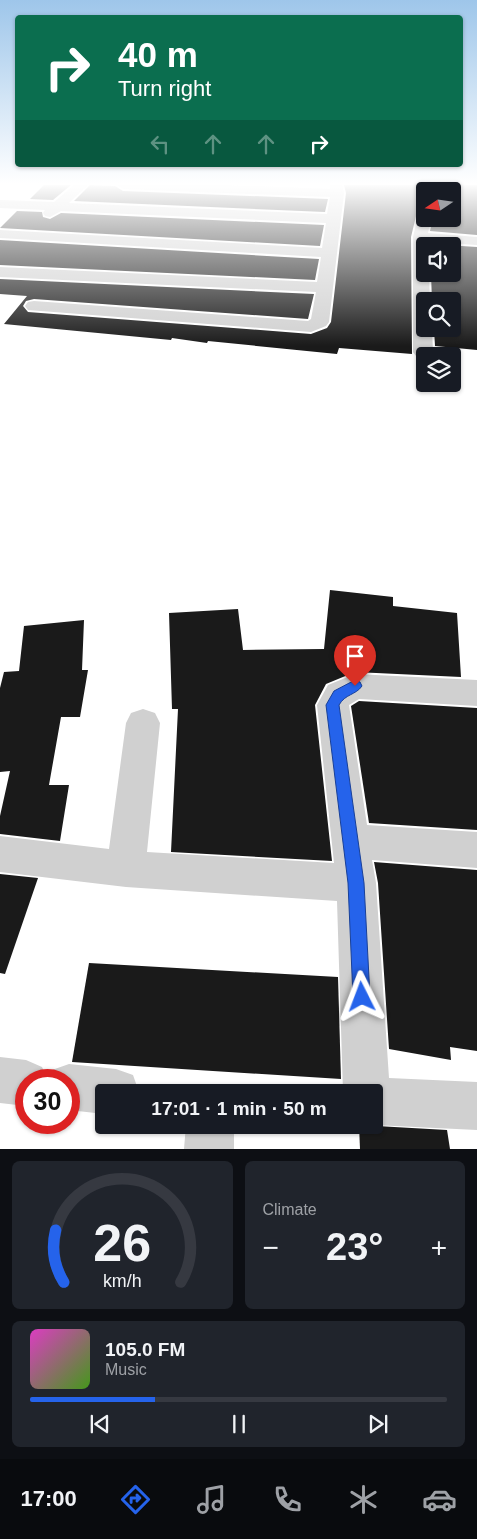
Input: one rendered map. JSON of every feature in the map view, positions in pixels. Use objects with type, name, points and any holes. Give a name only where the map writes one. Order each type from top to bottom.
[{"type":"street","points":[[70,239],[329,253]]},
{"type":"street","points":[[34,306],[311,327],[320,322],[331,239]]},
{"type":"street","points":[[461,240],[477,241]]},
{"type":"street","points":[[0,272],[325,287]]},
{"type":"street","points":[[421,282],[423,347]]},
{"type":"street","points":[[366,1084],[356,883],[352,841],[332,705],[339,694],[355,686],[477,693]]},
{"type":"street","points":[[126,868],[143,723]]},
{"type":"street","points":[[352,841],[477,850]]},
{"type":"street","points":[[0,854],[126,868],[356,883]]},
{"type":"street","points":[[0,1080],[15,1082]]},
{"type":"street","points":[[80,1088],[95,1090]]},
{"type":"street","points":[[383,1101],[477,1106]]},
{"type":"street","points":[[209,1149],[210,1134]]},
{"type":"building","points":[[189,239],[321,239],[320,246]]},
{"type":"building","points":[[341,239],[411,239],[412,354],[339,348],[337,354],[4,324],[27,296],[0,294],[0,279],[314,294],[308,319],[34,299],[26,301],[23,306],[28,312],[311,334],[327,328],[331,322]]},
{"type":"building","points":[[0,240],[319,259],[315,280],[0,265]]},
{"type":"building","points":[[461,246],[477,247],[477,350],[435,346],[434,337],[461,337],[461,292],[432,292],[431,282],[461,282]]},
{"type":"building","points":[[330,590],[393,597],[393,606],[457,613],[461,677],[355,672],[326,684],[315,705],[332,861],[171,852],[178,709],[172,709],[169,613],[238,609],[243,650],[324,649]]},
{"type":"building","points":[[84,620],[82,670],[88,670],[80,717],[61,717],[49,785],[69,785],[60,841],[0,834],[0,816],[10,771],[0,772],[0,688],[4,672],[19,671],[24,626]]},
{"type":"building","points":[[359,701],[477,708],[477,830],[369,823],[351,706]]},
{"type":"building","points":[[374,862],[477,870],[477,1051],[450,1047],[451,1060],[389,1049],[378,883]]},
{"type":"building","points":[[0,874],[38,878],[5,974],[0,973]]},
{"type":"building","points":[[89,963],[338,977],[341,1079],[72,1062]]},
{"type":"building","points":[[383,1126],[447,1130],[450,1149],[360,1149],[359,1134],[383,1134]]},
{"type":"route","points":[[355,686],[339,694],[332,705],[352,841],[362,997]]}]
